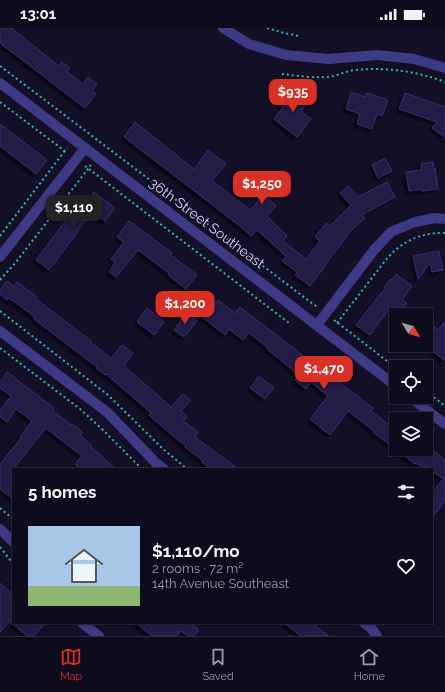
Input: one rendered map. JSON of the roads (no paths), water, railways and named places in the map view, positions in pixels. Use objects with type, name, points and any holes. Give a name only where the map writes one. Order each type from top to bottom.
[{"type":"street","points":[[222,28],[249,44],[286,55],[329,59],[377,55],[414,59],[445,68]]},
{"type":"street","name":"36th Street Southeast","points":[[0,83],[389,381]]},
{"type":"street","points":[[0,256],[85,148]]},
{"type":"street","points":[[317,325],[374,250],[391,232],[415,222],[435,218],[445,219]]},
{"type":"street","points":[[0,331],[107,412],[156,463],[163,468]]},
{"type":"street","points":[[419,404],[445,424]]},
{"type":"street","points":[[0,529],[12,541]]},
{"type":"street","points":[[83,624],[99,636]]},
{"type":"street","points":[[365,624],[371,628],[377,636]]}]
